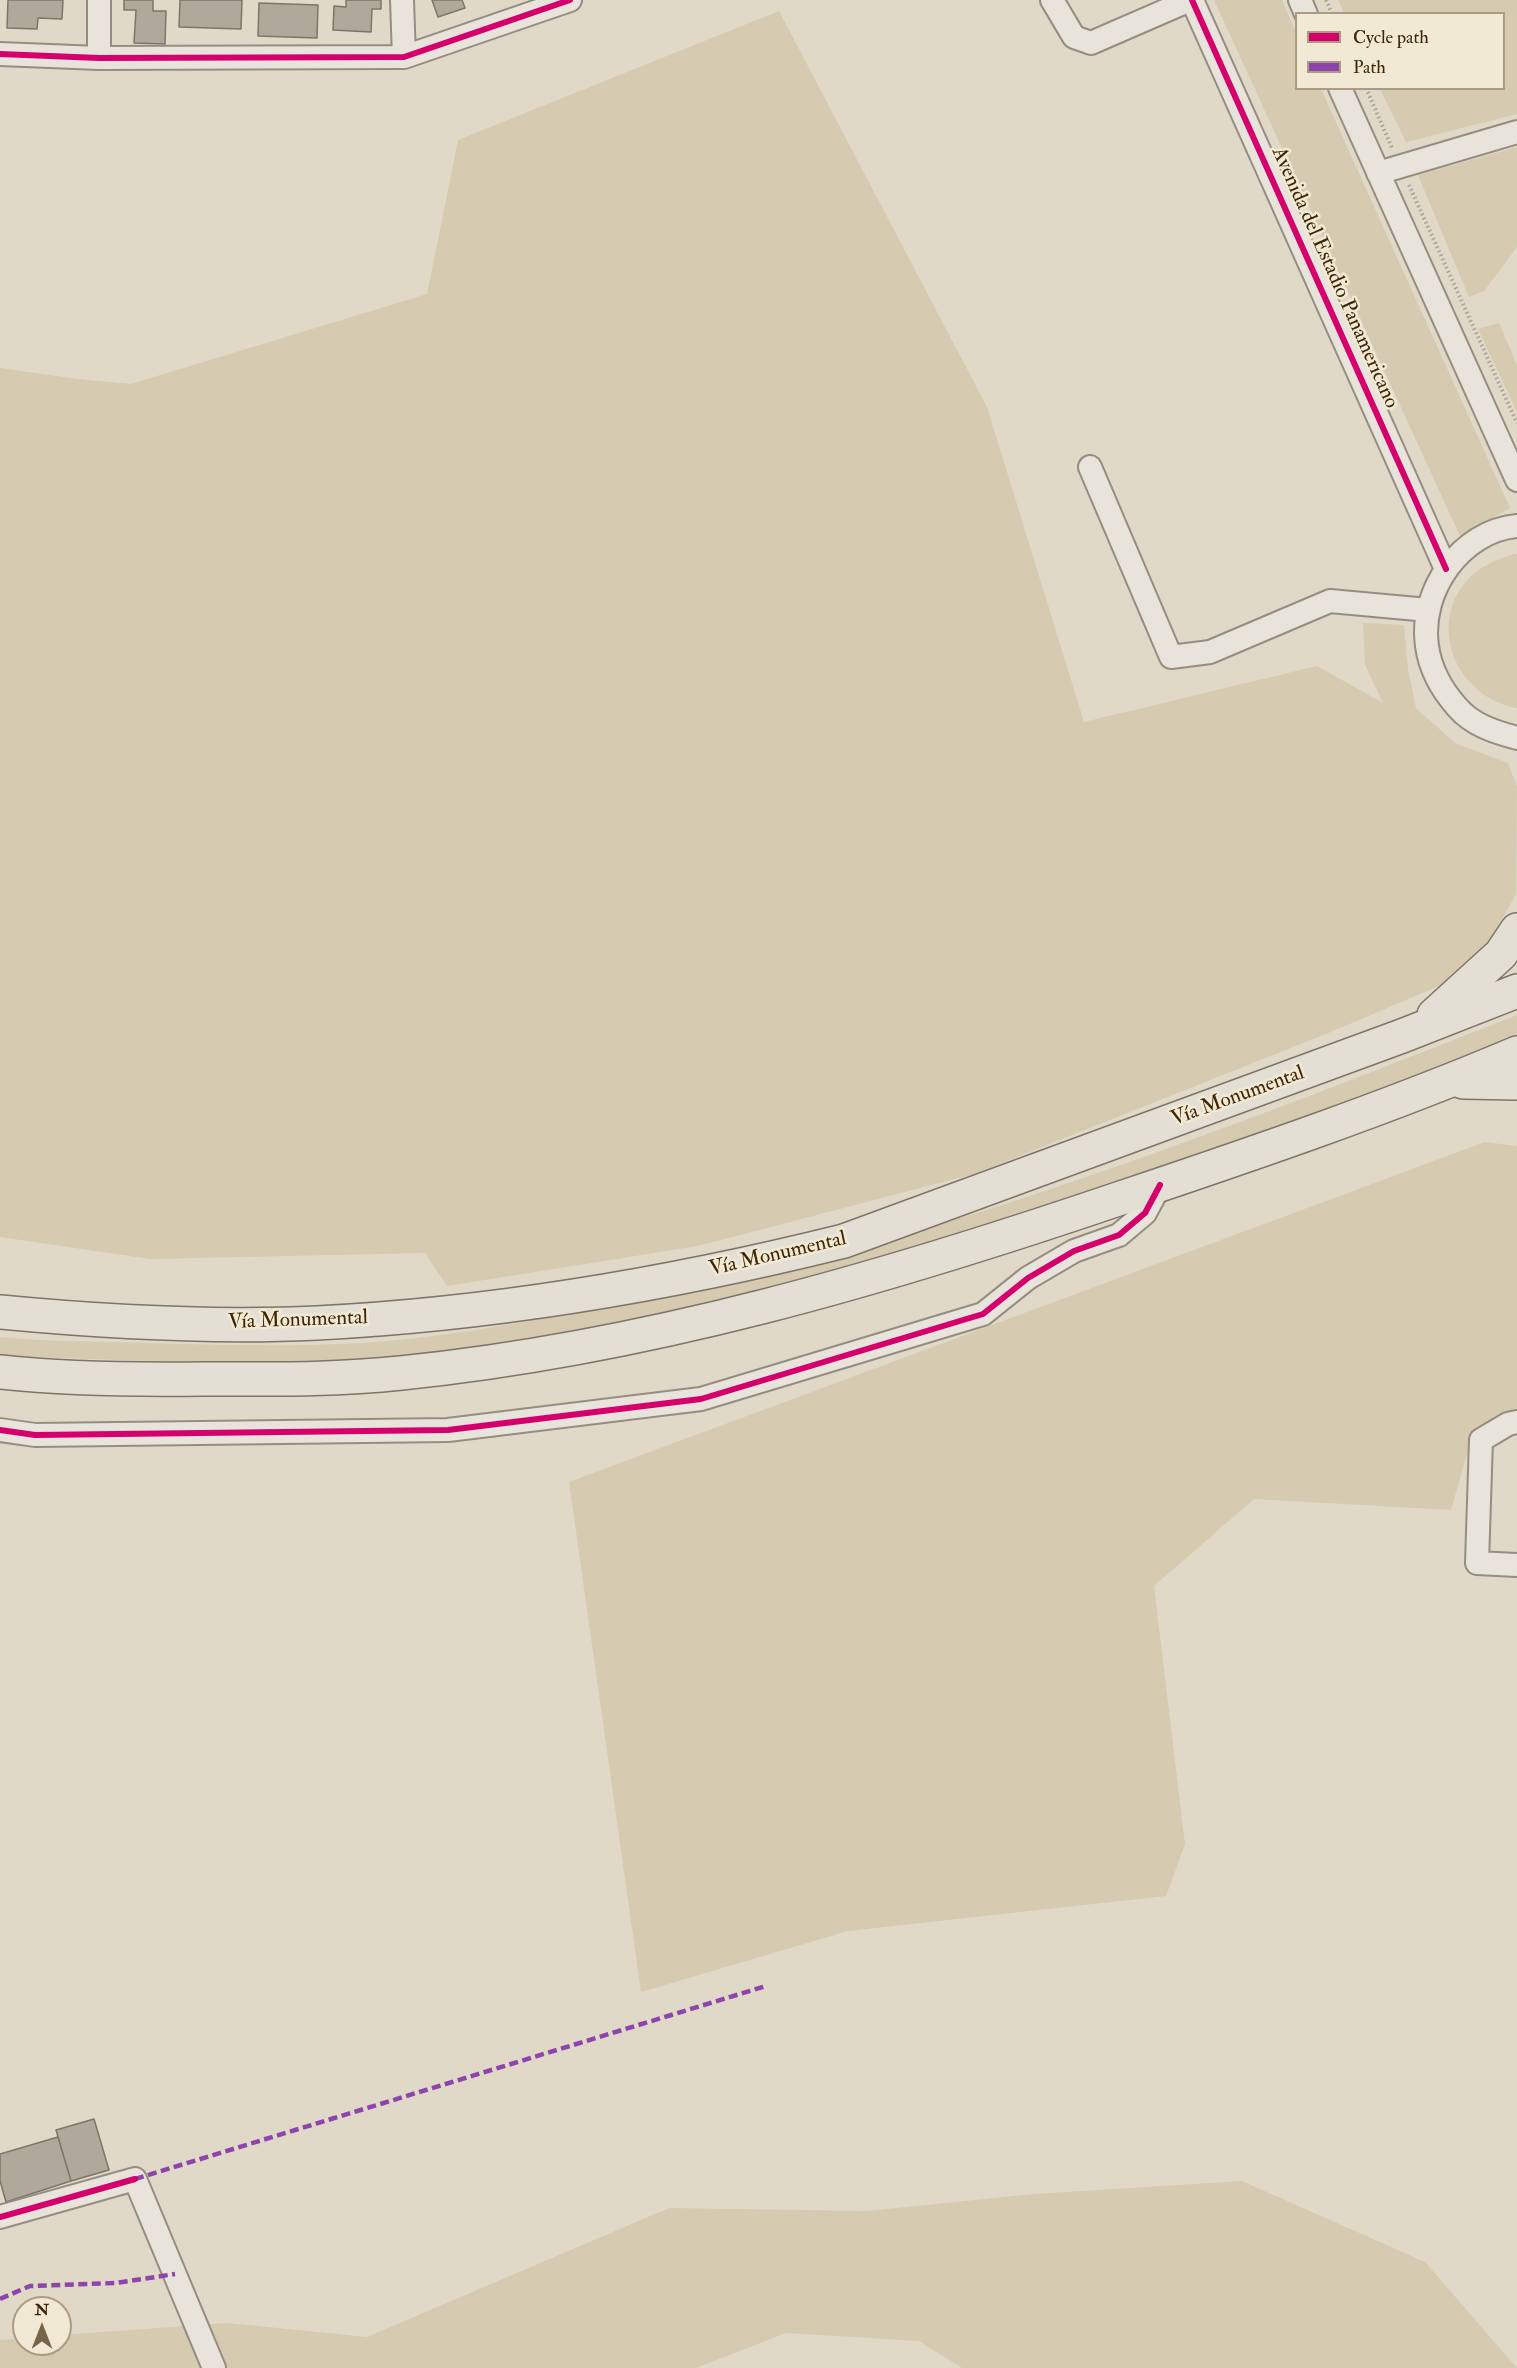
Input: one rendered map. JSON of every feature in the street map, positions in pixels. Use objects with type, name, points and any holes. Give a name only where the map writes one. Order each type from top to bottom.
[{"type":"highway","points":[[1402,1036],[1454,999],[1502,954],[1517,930]]},
{"type":"highway","name":"Vía Monumental","points":[[0,1312],[166,1324],[316,1323],[466,1311],[609,1291],[752,1264],[844,1241],[1517,992]]},
{"type":"highway","name":"Vía Monumental","points":[[0,1372],[156,1380],[320,1379],[410,1372],[540,1354],[626,1339],[772,1305],[970,1249],[1160,1185],[1449,1082],[1517,1053]]},
{"type":"highway","points":[[1449,1082],[1517,1083]]},
{"type":"street","points":[[99,0],[99,58]]},
{"type":"street","points":[[402,0],[404,57]]},
{"type":"street","points":[[0,54],[99,58],[404,57],[570,0]]},
{"type":"street","points":[[1052,0],[1074,37],[1091,43],[1191,0]]},
{"type":"street","name":"Avenida del Estadio Panamericano","points":[[1191,0],[1446,569]]},
{"type":"street","points":[[1341,90],[1517,480]]},
{"type":"street","points":[[1378,173],[1517,132]]},
{"type":"street","points":[[1090,467],[1172,657],[1210,652],[1330,601],[1428,610]]},
{"type":"street","points":[[1517,526],[1486,535],[1464,550],[1446,569],[1435,588],[1428,610],[1426,645],[1437,680],[1458,708],[1487,729],[1517,738]]},
{"type":"street","points":[[0,1430],[35,1435],[448,1430],[701,1399],[983,1314],[1028,1278],[1074,1251],[1119,1235],[1145,1213],[1160,1185]]},
{"type":"street","points":[[1517,1422],[1508,1424],[1481,1440],[1477,1563],[1517,1565]]},
{"type":"street","points":[[0,2217],[135,2179],[214,2368]]},
{"type":"path","points":[[1367,90],[1517,423]]},
{"type":"shaded area","points":[[1214,0],[1282,0],[1295,31],[1295,90],[1321,90],[1510,508],[1460,536]]},
{"type":"shaded area","points":[[1338,0],[1517,0],[1517,114],[1406,142],[1380,90],[1505,90],[1505,12],[1344,12]]},
{"type":"shaded area","points":[[779,11],[987,407],[1084,722],[1317,666],[1383,703],[1365,665],[1363,623],[1404,625],[1408,669],[1416,708],[1455,743],[1508,763],[1517,787],[1516,894],[1484,952],[1439,986],[1326,1034],[974,1174],[698,1246],[447,1286],[425,1253],[150,1259],[0,1237],[0,368],[131,384],[427,294],[458,140]]},
{"type":"shaded area","points":[[1517,147],[1517,247],[1484,291],[1469,297],[1418,175]]},
{"type":"shaded area","points":[[1499,323],[1517,365],[1517,412],[1478,329]]},
{"type":"shaded area","points":[[1517,554],[1517,708],[1496,701],[1478,690],[1464,675],[1454,657],[1449,637],[1450,617],[1456,597],[1469,578],[1484,566]]},
{"type":"shaded area","points":[[1517,1015],[1517,1035],[1501,1042],[1362,1097],[1008,1225],[656,1319],[489,1348],[369,1362],[241,1364],[0,1356],[0,1337],[53,1341],[252,1345],[387,1341],[565,1315],[688,1291],[810,1261],[1048,1190],[1283,1106]]},
{"type":"shaded area","points":[[1485,1142],[1517,1146],[1517,1411],[1472,1436],[1451,1510],[1254,1499],[1154,1586],[1185,1844],[1166,1896],[848,1931],[641,1992],[569,1482]]},
{"type":"shaded area","points":[[1242,2181],[1425,2262],[1517,2368],[962,2368],[919,2341],[786,2333],[696,2368],[0,2368],[0,2340],[12,2339],[12,2356],[72,2356],[72,2334],[228,2323],[367,2337],[669,2208],[867,2211],[1034,2194]]},
{"type":"building","points":[[8,0],[63,0],[62,19],[38,18],[37,29],[7,28]]},
{"type":"building","points":[[124,0],[153,0],[153,11],[166,11],[165,44],[134,43],[136,10],[124,10]]},
{"type":"building","points":[[180,0],[242,0],[241,29],[179,27]]},
{"type":"building","points":[[346,0],[381,0],[381,9],[372,9],[371,32],[333,30],[334,6],[346,7]]},
{"type":"building","points":[[432,0],[462,0],[465,8],[438,17]]},
{"type":"building","points":[[259,3],[318,5],[317,38],[258,36]]},
{"type":"building","points":[[94,2119],[109,2170],[71,2181],[56,2130]]},
{"type":"building","points":[[58,2137],[71,2181],[6,2202],[0,2181],[0,2154]]},
{"type":"marked path","points":[[135,2179],[766,1986]]},
{"type":"marked path","points":[[0,2299],[30,2286],[116,2283],[175,2274]]},
{"type":"cycle path","points":[[0,54],[99,58],[404,57],[570,0]]},
{"type":"cycle path","points":[[1192,0],[1446,569]]},
{"type":"cycle path","points":[[0,1430],[35,1435],[448,1430],[701,1399],[983,1314],[1028,1278],[1074,1251],[1119,1235],[1145,1213],[1160,1185]]},
{"type":"cycle path","points":[[0,2217],[135,2179]]}]
